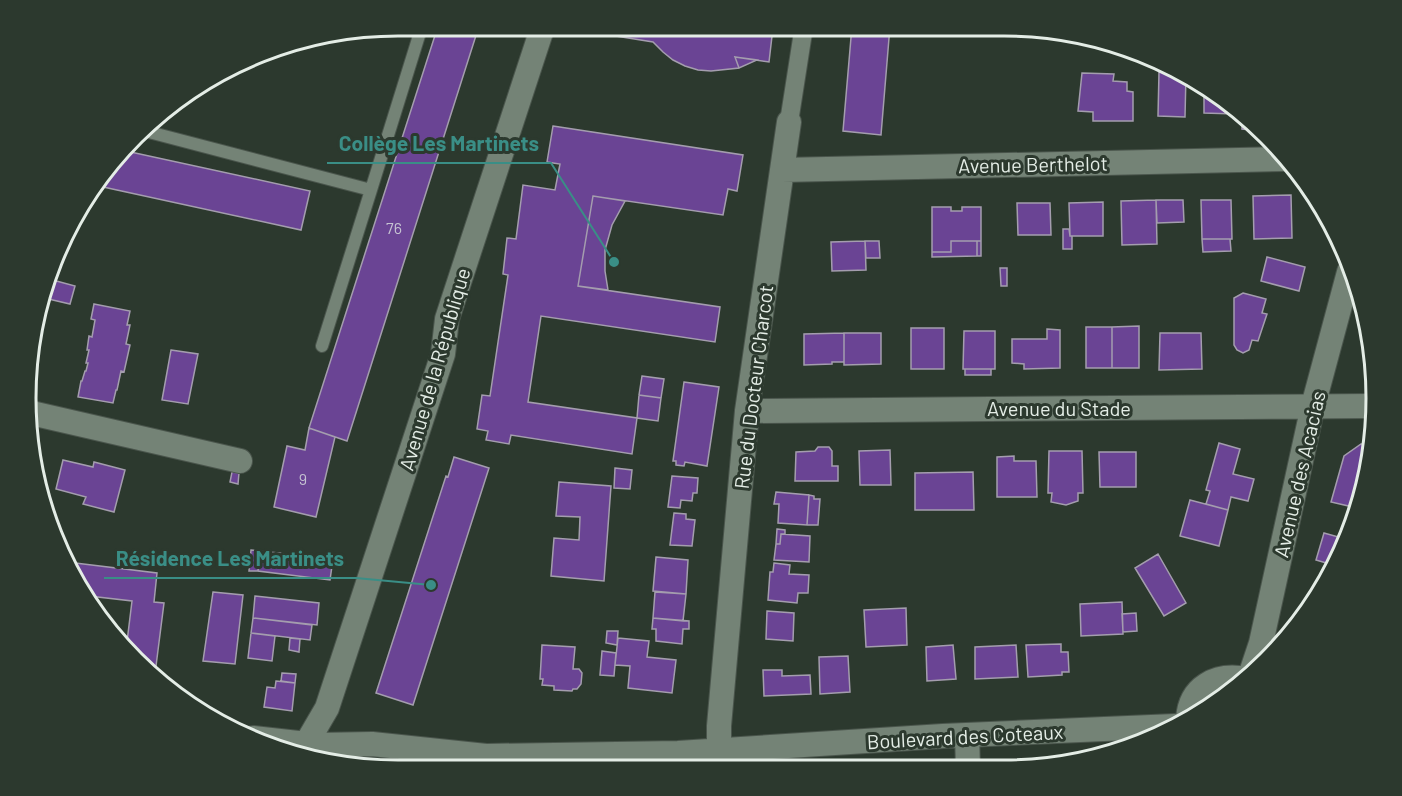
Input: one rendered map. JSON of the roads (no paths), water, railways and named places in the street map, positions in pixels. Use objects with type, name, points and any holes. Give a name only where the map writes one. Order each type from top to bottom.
[{"type":"street","name":"Avenue de la République","points":[[307,749],[331,697],[443,354],[447,319],[540,36]]},
{"type":"street","name":"Rue du Docteur Charcot","points":[[718,750],[747,411],[802,36]]},
{"type":"street","name":"Avenue Berthelot","points":[[782,170],[1276,159]]},
{"type":"street","name":"Avenue des Acacias","points":[[1256,658],[1313,406],[1347,281]]},
{"type":"street","name":"Avenue du Stade","points":[[747,411],[1366,406]]},
{"type":"street","points":[[37,413],[240,461]]},
{"type":"street","points":[[1188,710],[1195,696],[1205,686],[1218,679],[1234,677]]},
{"type":"street","name":"Boulevard des Coteaux","points":[[314,750],[372,744],[486,756],[678,753],[967,735],[1155,727]]},
{"type":"street","points":[[967,735],[968,760]]},
{"type":"lane","points":[[322,346],[419,36]]},
{"type":"lane","points":[[152,133],[371,190]]},
{"type":"place","name":"Collège Les Martinets","points":[[614,262]]},
{"type":"place","name":"Résidence Les Martinets","points":[[431,585]]}]
